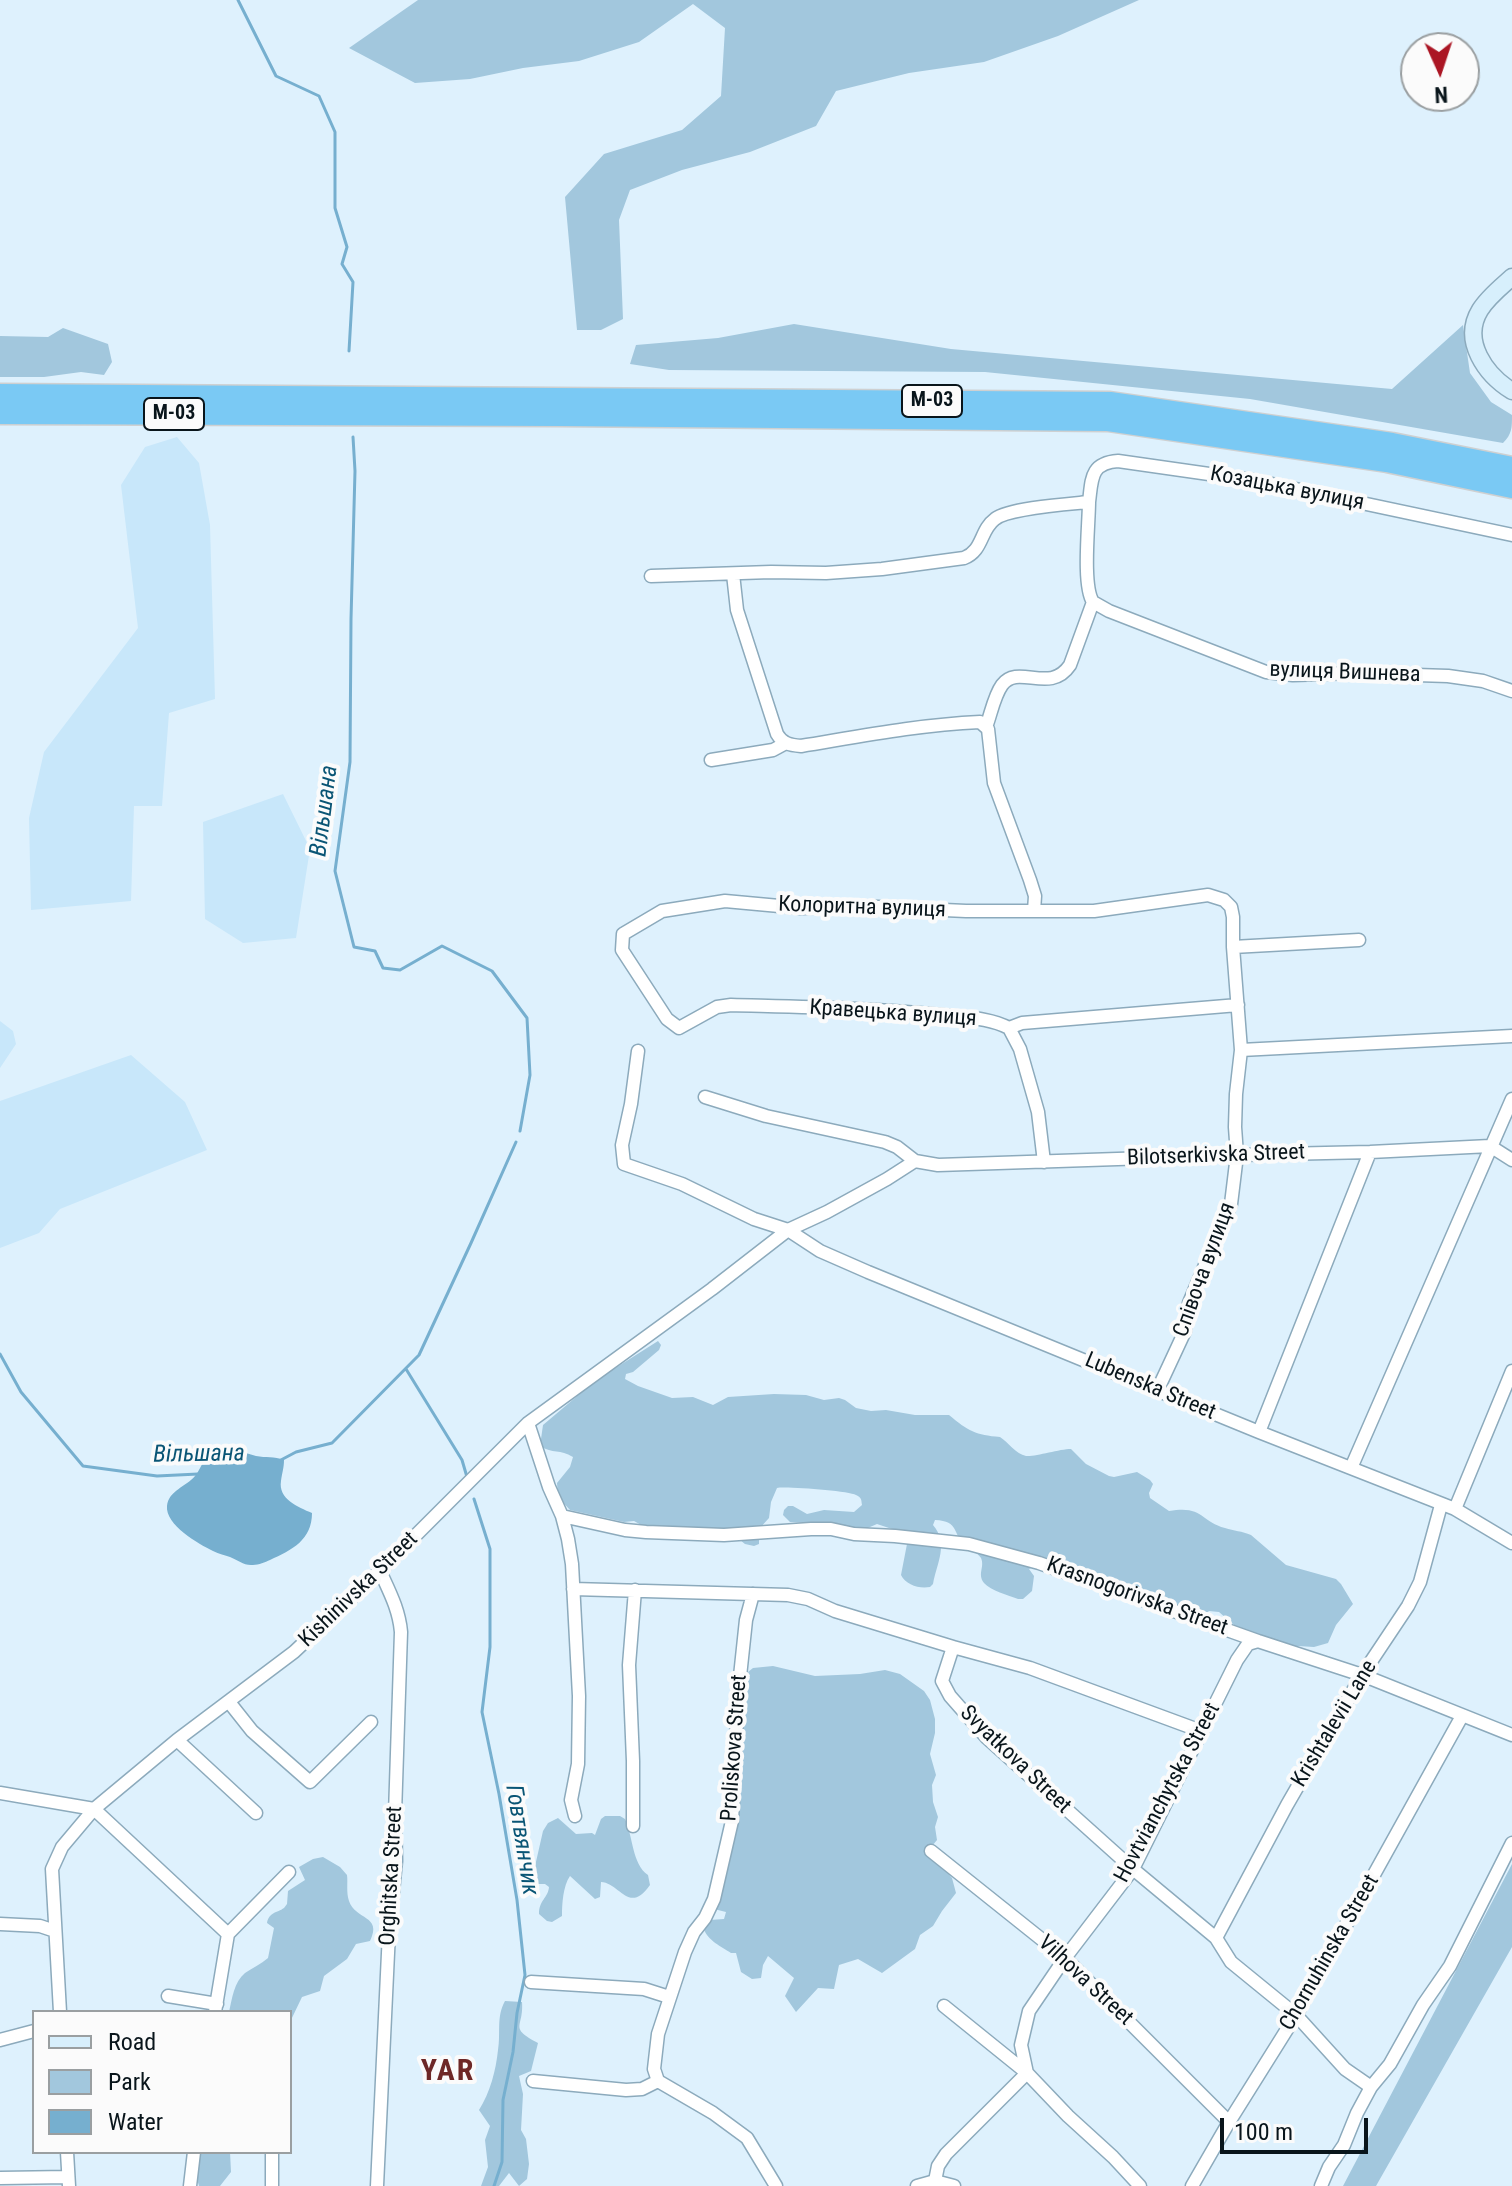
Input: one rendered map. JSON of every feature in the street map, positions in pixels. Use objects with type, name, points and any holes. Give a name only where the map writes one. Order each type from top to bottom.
[{"type":"highway","name":"М-03","points":[[0,395],[1110,403],[1392,444],[1512,468]]},
{"type":"highway","name":"М-03","points":[[0,413],[1108,420],[1387,461],[1512,487]]},
{"type":"street","points":[[1512,277],[1479,311],[1474,325],[1474,339],[1482,363],[1494,379],[1512,391]]},
{"type":"street","name":"Козацька вулиця","points":[[1034,911],[1035,896],[1030,880],[994,783],[990,735],[986,727],[1000,689],[1008,679],[1056,678],[1065,673],[1070,665],[1093,602],[1088,582],[1089,502],[1093,473],[1099,466],[1118,461],[1258,481],[1512,535]]},
{"type":"street","points":[[651,576],[826,573],[964,558],[975,552],[986,530],[999,516],[1089,502]]},
{"type":"street","points":[[733,574],[737,610],[777,734],[786,743],[801,746],[881,731],[942,724],[980,722],[986,727]]},
{"type":"street","name":"вулиця Вишнева","points":[[1093,602],[1266,672],[1293,675],[1448,676],[1483,681],[1512,691]]},
{"type":"street","points":[[711,760],[773,750],[786,743]]},
{"type":"street","name":"Колоритна вулиця","points":[[692,1020],[679,1028],[667,1019],[622,950],[623,934],[662,911],[725,901],[801,908],[856,906],[966,911],[1094,911],[1208,895],[1224,900],[1231,907]]},
{"type":"street","name":"Співоча вулиця","points":[[1158,1389],[1185,1331],[1189,1303],[1231,1204],[1237,1155],[1236,1094],[1241,1050],[1231,907]]},
{"type":"street","points":[[1233,947],[1359,940]]},
{"type":"street","name":"Кравецька вулиця","points":[[692,1020],[717,1007],[731,1005],[900,1011],[983,1019],[1009,1028],[1022,1023],[1238,1005]]},
{"type":"street","points":[[1009,1028],[1020,1049],[1038,1112],[1044,1162]]},
{"type":"street","points":[[1241,1050],[1512,1036]]},
{"type":"street","name":"Lubenska Street","points":[[638,1051],[622,1145],[624,1164],[682,1184],[754,1219],[788,1230],[820,1251],[1259,1432],[1455,1509],[1512,1543]]},
{"type":"street","points":[[705,1097],[766,1116],[885,1142],[915,1161]]},
{"type":"street","points":[[1351,1468],[1512,1099]]},
{"type":"street","points":[[1490,1146],[1512,1160]]},
{"type":"street","name":"Bilotserkivska Street","points":[[915,1161],[938,1165],[1490,1146]]},
{"type":"street","points":[[1259,1432],[1370,1152]]},
{"type":"street","name":"Kishinivska Street","points":[[60,2010],[52,1869],[55,1858],[72,1833],[94,1809],[177,1740],[294,1652],[528,1423],[788,1230],[827,1212],[915,1161]]},
{"type":"street","points":[[1455,1509],[1512,1371]]},
{"type":"street","points":[[528,1423],[568,1539],[579,1696],[578,1764],[571,1800],[575,1816]]},
{"type":"street","name":"Krishtalevii Lane","points":[[1216,1938],[1287,1805],[1362,1675],[1408,1606],[1420,1582],[1441,1505]]},
{"type":"street","name":"Krasnogorivska Street","points":[[562,1516],[646,1532],[724,1535],[831,1529],[854,1534],[969,1544],[1039,1563],[1362,1675],[1512,1735]]},
{"type":"street","name":"Orghitska Street","points":[[377,2186],[389,1932],[396,1861],[401,1632],[396,1605],[380,1571]]},
{"type":"street","points":[[573,1589],[788,1595],[808,1599],[835,1611],[1030,1668],[1201,1731]]},
{"type":"street","points":[[633,1826],[629,1665],[635,1590]]},
{"type":"street","name":"Proliskova Street","points":[[658,2081],[654,2069],[658,2034],[694,1932],[714,1899],[732,1821],[738,1695],[746,1620],[753,1594]]},
{"type":"street","name":"Hovtvianchytska Street","points":[[1027,2073],[1021,2045],[1029,2011],[1133,1869],[1237,1660],[1248,1644],[1258,1641]]},
{"type":"street","name":"Svyatkova Street","points":[[953,1647],[942,1681],[950,1696],[987,1738],[1133,1869],[1216,1938],[1231,1962],[1296,2015],[1345,2069],[1371,2087]]},
{"type":"street","points":[[229,1702],[252,1731],[310,1782],[371,1722]]},
{"type":"street","name":"Chornuhinska Street","points":[[1192,2186],[1296,2015],[1462,1716]]},
{"type":"street","points":[[177,1740],[256,1813]]},
{"type":"street","points":[[0,1793],[94,1809],[228,1934]]},
{"type":"street","points":[[1321,2186],[1371,2087],[1390,2064],[1423,2005],[1450,1966],[1512,1843]]},
{"type":"street","name":"Vilhova Street","points":[[931,1851],[1065,1958],[1229,2122]]},
{"type":"street","points":[[168,1996],[216,2008],[228,1934],[289,1872]]},
{"type":"street","points":[[0,1924],[40,1926],[55,1931]]},
{"type":"street","points":[[531,1982],[644,1989],[669,1997]]},
{"type":"street","points":[[944,2006],[1027,2073],[1140,2186]]},
{"type":"street","points":[[0,2040],[32,2032]]},
{"type":"street","points":[[935,2181],[938,2166],[946,2154],[1027,2073]]},
{"type":"street","points":[[533,2081],[626,2090],[642,2089],[658,2081],[713,2113],[747,2138],[776,2186]]},
{"type":"street","points":[[0,2178],[69,2181],[67,2154]]},
{"type":"street","points":[[190,2186],[194,2154]]},
{"type":"street","points":[[272,2154],[272,2186]]},
{"type":"street","points":[[917,2186],[935,2181],[954,2186]]},
{"type":"shaded area","points":[[177,437],[199,463],[210,525],[215,699],[169,713],[162,806],[134,806],[131,901],[31,910],[29,818],[44,752],[138,628],[121,485],[145,447]]},
{"type":"shaded area","points":[[283,794],[310,849],[296,938],[243,943],[205,919],[203,822]]},
{"type":"shaded area","points":[[0,1021],[13,1031],[16,1044],[0,1068]]},
{"type":"shaded area","points":[[131,1055],[185,1102],[207,1150],[60,1209],[39,1233],[0,1248],[0,1101]]},
{"type":"green space","points":[[418,0],[1139,0],[1058,36],[984,62],[909,73],[836,91],[816,126],[750,152],[682,170],[630,190],[619,220],[623,319],[601,330],[577,330],[565,197],[604,154],[682,130],[721,96],[725,28],[693,4],[639,42],[579,61],[470,79],[415,83],[349,48]]},
{"type":"green space","points":[[794,324],[951,349],[1392,389],[1463,325],[1470,373],[1491,402],[1512,415],[1512,427],[1503,443],[1250,399],[985,372],[669,370],[630,364],[636,345],[718,338]]},
{"type":"green space","points":[[63,328],[108,344],[112,362],[104,375],[81,372],[44,377],[0,377],[0,336],[48,337]]},
{"type":"green space","points":[[658,1341],[661,1345],[659,1350],[633,1372],[626,1374],[625,1379],[672,1398],[693,1397],[713,1405],[728,1397],[806,1395],[824,1400],[839,1398],[856,1408],[871,1411],[949,1415],[973,1431],[1000,1437],[1026,1456],[1071,1449],[1086,1464],[1109,1476],[1137,1472],[1150,1480],[1153,1484],[1150,1498],[1169,1511],[1195,1512],[1217,1525],[1251,1535],[1286,1565],[1336,1579],[1353,1604],[1336,1625],[1328,1643],[1314,1647],[1298,1646],[1292,1650],[1240,1630],[1219,1612],[1209,1611],[1197,1622],[1149,1610],[1099,1578],[1033,1567],[1029,1569],[1034,1576],[1032,1591],[1023,1599],[1018,1599],[984,1583],[981,1558],[966,1547],[952,1526],[943,1521],[935,1520],[933,1525],[941,1546],[933,1584],[930,1587],[913,1586],[901,1575],[907,1544],[898,1531],[877,1524],[863,1530],[790,1522],[783,1515],[788,1506],[807,1514],[824,1510],[854,1512],[862,1505],[859,1497],[851,1493],[777,1488],[769,1518],[759,1529],[759,1544],[754,1546],[745,1544],[730,1532],[655,1528],[634,1521],[624,1522],[570,1510],[558,1497],[557,1483],[570,1467],[573,1457],[540,1446],[543,1425],[595,1381]]},
{"type":"green space","points":[[773,1666],[815,1676],[885,1670],[900,1674],[924,1691],[935,1719],[930,1754],[936,1775],[932,1785],[938,1817],[935,1827],[937,1840],[932,1846],[933,1861],[952,1878],[956,1893],[933,1926],[920,1935],[915,1949],[882,1973],[858,1959],[839,1965],[834,1989],[818,1988],[796,2012],[785,1996],[794,1978],[768,1956],[761,1978],[752,1979],[741,1972],[736,1953],[715,1943],[704,1929],[710,1920],[724,1919],[726,1912],[710,1908],[706,1901],[718,1885],[740,1800],[737,1759],[748,1672],[753,1668]]},
{"type":"green space","points":[[605,1816],[625,1819],[636,1857],[648,1875],[650,1885],[643,1894],[630,1897],[601,1882],[600,1897],[595,1899],[570,1876],[564,1890],[562,1916],[552,1922],[547,1921],[539,1914],[549,1887],[536,1884],[533,1875],[543,1831],[548,1823],[558,1818],[576,1834],[595,1835]]},
{"type":"green space","points":[[323,1857],[347,1875],[352,1907],[373,1926],[370,1941],[356,1944],[347,1959],[324,1976],[320,1991],[302,1997],[292,2018],[292,2010],[229,2010],[238,1981],[268,1958],[274,1928],[267,1923],[268,1919],[287,1904],[288,1891],[305,1880],[299,1867]]},
{"type":"green space","points":[[1512,1864],[1512,1947],[1376,2186],[1343,2186]]},
{"type":"green space","points":[[505,2001],[522,2002],[520,2030],[538,2043],[531,2071],[519,2076],[523,2094],[521,2130],[526,2139],[529,2164],[527,2179],[519,2186],[509,2173],[499,2186],[481,2186],[488,2167],[485,2140],[490,2126],[479,2110],[494,2073]]},
{"type":"green space","points":[[201,2154],[230,2154],[231,2172],[220,2186],[199,2186]]},
{"type":"water","points":[[215,1446],[284,1460],[283,1493],[290,1502],[312,1513],[309,1530],[299,1543],[270,1560],[250,1565],[207,1548],[177,1527],[168,1513],[168,1501],[174,1492],[195,1476]]},
{"type":"waterway","name":"Вільшана","points":[[238,0],[276,76],[319,96],[335,132],[335,208],[347,247],[342,264],[353,282],[349,351]]},
{"type":"waterway","name":"Вільшана","points":[[353,437],[350,762],[335,871],[354,947],[375,951],[383,968],[400,970],[442,946],[492,971],[527,1018],[530,1075],[520,1131]]},
{"type":"waterway","name":"Вільшана","points":[[279,1461],[296,1452],[332,1443],[419,1355],[516,1142]]},
{"type":"waterway","name":"Вільшана","points":[[0,1354],[21,1392],[83,1466],[157,1476],[198,1474]]},
{"type":"waterway","name":"Говтвянчик","points":[[406,1369],[462,1460],[467,1477]]},
{"type":"waterway","name":"Говтвянчик","points":[[474,1499],[490,1549],[490,1647],[482,1712],[517,1900],[525,1975],[503,2100],[502,2162],[494,2186]]},
{"type":"district","name":"YAR","points":[[448,2072]]}]
